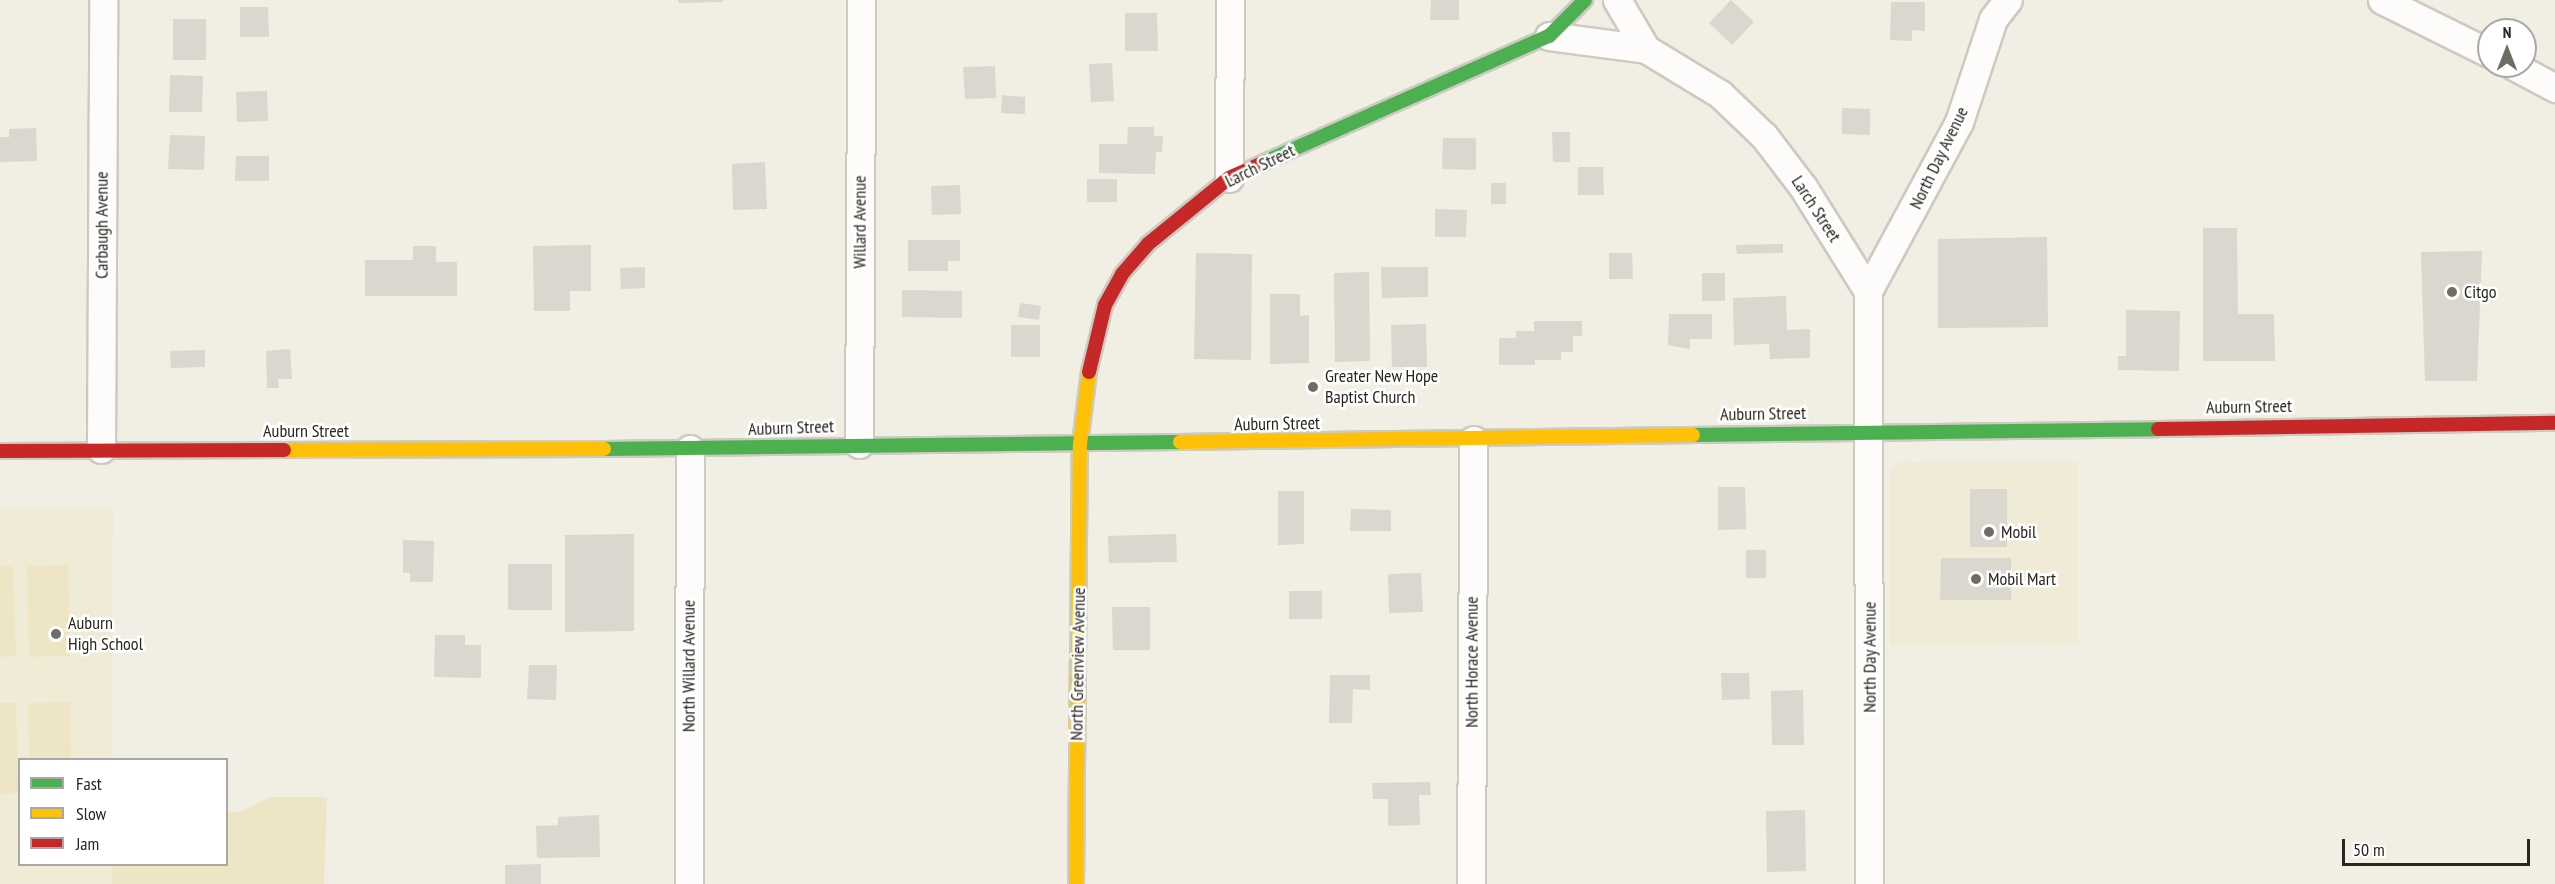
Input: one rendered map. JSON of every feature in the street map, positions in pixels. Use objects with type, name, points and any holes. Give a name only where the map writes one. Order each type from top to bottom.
[{"type":"main road","name":"Larch Street","points":[[1080,444],[1091,355],[1111,295],[1148,244],[1229,178],[1550,36],[1586,0]]},
{"type":"main road","name":"Auburn Street","points":[[0,451],[690,449],[860,444],[1473,440],[1871,430],[2555,423]]},
{"type":"main road","name":"North Greenview Avenue","points":[[1076,884],[1080,444]]},
{"type":"street","name":"Carbaugh Avenue","points":[[101,449],[103,0]]},
{"type":"street","name":"Willard Avenue","points":[[860,444],[861,0]]},
{"type":"street","points":[[1229,178],[1230,0]]},
{"type":"street","name":"Larch Street","points":[[1617,0],[1646,50]]},
{"type":"street","points":[[2382,0],[2477,47]]},
{"type":"street","name":"North Day Avenue","points":[[1868,291],[1959,122],[1998,6]]},
{"type":"street","name":"Larch Street","points":[[1550,36],[1646,50],[1720,94],[1764,136],[1803,187],[1868,291]]},
{"type":"street","points":[[2536,78],[2555,88]]},
{"type":"street","points":[[1868,291],[1871,430]]},
{"type":"street","name":"North Day Avenue","points":[[1869,884],[1871,430]]},
{"type":"street","name":"North Horace Avenue","points":[[1471,884],[1473,440]]},
{"type":"street","name":"North Willard Avenue","points":[[689,884],[690,449]]},
{"type":"shaded area","points":[[2077,461],[2078,644],[1890,645],[1889,473],[1899,462]]},
{"type":"shaded area","name":"Auburn High School","points":[[0,508],[113,508],[112,758],[18,758],[18,866],[112,866],[112,884],[0,884]]},
{"type":"shaded area","points":[[68,565],[70,656],[29,657],[27,566]]},
{"type":"shaded area","points":[[0,566],[13,566],[16,656],[0,657]]},
{"type":"shaded area","points":[[70,702],[71,758],[29,758],[28,703]]},
{"type":"shaded area","points":[[0,703],[16,703],[18,793],[0,794]]},
{"type":"shaded area","points":[[270,797],[327,797],[324,884],[112,884],[112,866],[228,866],[228,812],[239,812]]},
{"type":"building","points":[[678,0],[723,0],[723,2],[679,3]]},
{"type":"building","points":[[1431,0],[1459,0],[1459,20],[1430,20]]},
{"type":"building","points":[[1731,0],[1754,22],[1732,45],[1709,23]]},
{"type":"building","points":[[1891,2],[1925,2],[1925,31],[1912,30],[1912,41],[1890,40]]},
{"type":"building","points":[[240,7],[268,7],[269,37],[240,37]]},
{"type":"building","points":[[1125,13],[1157,13],[1158,51],[1125,51]]},
{"type":"building","points":[[173,19],[206,19],[206,60],[173,60]]},
{"type":"building","points":[[1112,63],[1114,101],[1091,102],[1089,64]]},
{"type":"building","points":[[995,66],[996,98],[965,99],[963,67]]},
{"type":"building","points":[[170,75],[203,76],[202,112],[169,112]]},
{"type":"building","points":[[267,91],[268,121],[237,122],[236,92]]},
{"type":"building","points":[[1002,95],[1025,97],[1025,114],[1001,113]]},
{"type":"building","points":[[1842,108],[1870,109],[1870,135],[1842,134]]},
{"type":"building","points":[[1128,127],[1154,127],[1154,136],[1163,136],[1162,152],[1156,152],[1155,174],[1099,173],[1099,144],[1127,144]]},
{"type":"building","points":[[36,128],[37,161],[0,162],[0,137],[9,137],[9,129]]},
{"type":"building","points":[[1552,132],[1570,132],[1570,162],[1553,162]]},
{"type":"building","points":[[170,135],[205,136],[204,170],[168,169]]},
{"type":"building","points":[[1443,138],[1476,138],[1476,170],[1442,169]]},
{"type":"building","points":[[236,156],[269,156],[269,181],[235,181]]},
{"type":"building","points":[[765,162],[767,209],[733,210],[732,164]]},
{"type":"building","points":[[1578,167],[1603,167],[1604,195],[1578,195]]},
{"type":"building","points":[[1087,179],[1117,179],[1117,202],[1087,202]]},
{"type":"building","points":[[1491,183],[1506,183],[1506,204],[1491,204]]},
{"type":"building","points":[[960,185],[961,214],[932,215],[931,186]]},
{"type":"building","points":[[1435,209],[1467,210],[1466,237],[1435,237]]},
{"type":"building","points":[[2203,228],[2237,228],[2238,314],[2274,314],[2275,361],[2203,361]]},
{"type":"building","points":[[2047,237],[2048,327],[1938,328],[1938,239]]},
{"type":"building","points":[[908,240],[960,240],[960,261],[948,261],[948,271],[908,271]]},
{"type":"building","points":[[1783,244],[1783,253],[1737,254],[1736,245]]},
{"type":"building","points":[[591,245],[591,291],[570,291],[570,311],[534,311],[533,246]]},
{"type":"building","points":[[413,246],[436,246],[436,262],[457,262],[457,296],[365,296],[365,260],[413,260]]},
{"type":"building","name":"Citgo","points":[[2482,251],[2477,381],[2425,381],[2421,252]]},
{"type":"building","points":[[1196,253],[1252,254],[1251,360],[1194,359]]},
{"type":"building","points":[[1609,253],[1632,253],[1633,279],[1609,279]]},
{"type":"building","points":[[645,267],[645,288],[621,289],[620,268]]},
{"type":"building","points":[[1381,267],[1428,267],[1428,297],[1382,298]]},
{"type":"building","points":[[1369,272],[1370,361],[1335,362],[1334,273]]},
{"type":"building","points":[[1702,273],[1725,273],[1725,301],[1702,301]]},
{"type":"building","points":[[902,290],[962,291],[962,318],[902,317]]},
{"type":"building","points":[[1270,294],[1300,294],[1300,316],[1309,315],[1309,363],[1270,364]]},
{"type":"building","points":[[1786,296],[1787,330],[1810,329],[1810,358],[1770,359],[1769,344],[1734,345],[1733,298]]},
{"type":"building","points":[[1020,303],[1041,306],[1039,320],[1018,317]]},
{"type":"building","points":[[2126,310],[2180,311],[2179,371],[2118,370],[2118,356],[2126,356]]},
{"type":"building","points":[[1669,314],[1712,314],[1712,339],[1690,339],[1690,349],[1668,345]]},
{"type":"building","points":[[1534,321],[1582,321],[1582,336],[1573,336],[1573,352],[1561,352],[1561,360],[1535,360],[1535,365],[1499,365],[1499,338],[1516,338],[1516,331],[1534,331]]},
{"type":"building","points":[[1426,324],[1427,367],[1392,367],[1391,325]]},
{"type":"building","points":[[1011,325],[1040,325],[1040,357],[1011,357]]},
{"type":"building","points":[[290,349],[292,379],[278,379],[279,388],[267,388],[266,351]]},
{"type":"building","points":[[205,350],[205,367],[171,368],[170,351]]},
{"type":"building","points":[[1718,487],[1745,487],[1746,529],[1718,530]]},
{"type":"building","name":"Mobil","points":[[1970,489],[2007,489],[2007,547],[1970,547]]},
{"type":"building","points":[[1278,491],[1304,491],[1304,544],[1278,545]]},
{"type":"building","points":[[1351,509],[1391,510],[1391,531],[1350,531]]},
{"type":"building","points":[[634,534],[634,631],[565,632],[565,535]]},
{"type":"building","points":[[1176,534],[1177,562],[1109,563],[1108,536]]},
{"type":"building","points":[[403,540],[434,541],[433,582],[410,582],[410,573],[403,573]]},
{"type":"building","points":[[1746,550],[1766,550],[1766,578],[1746,578]]},
{"type":"building","name":"Mobil Mart","points":[[1941,558],[2011,558],[2011,600],[1940,600]]},
{"type":"building","points":[[508,564],[552,564],[552,610],[508,610]]},
{"type":"building","points":[[1421,573],[1423,612],[1389,613],[1388,574]]},
{"type":"building","points":[[1289,591],[1322,591],[1322,619],[1289,619]]},
{"type":"building","points":[[1112,607],[1150,607],[1150,650],[1113,650]]},
{"type":"building","points":[[435,635],[465,635],[465,645],[481,645],[481,678],[434,677]]},
{"type":"building","points":[[529,665],[557,665],[556,700],[527,699]]},
{"type":"building","points":[[1721,673],[1749,673],[1750,699],[1722,700]]},
{"type":"building","points":[[1330,675],[1370,675],[1370,690],[1353,689],[1352,723],[1329,723]]},
{"type":"building","points":[[1803,690],[1804,745],[1772,745],[1771,691]]},
{"type":"building","points":[[1430,782],[1431,795],[1419,795],[1420,825],[1388,826],[1388,799],[1373,799],[1372,783]]},
{"type":"building","points":[[1805,810],[1806,871],[1767,872],[1766,811]]},
{"type":"building","points":[[599,815],[600,857],[537,858],[536,826],[558,825],[558,817]]},
{"type":"building","points":[[541,864],[541,884],[505,884],[505,865]]},
{"type":"traffic: fast","points":[[1262,163],[1549,36],[1585,0]]},
{"type":"traffic: fast","points":[[1693,435],[2158,429]]},
{"type":"traffic: fast","points":[[604,449],[1180,442]]},
{"type":"traffic: slow","points":[[1076,884],[1080,444],[1089,372]]},
{"type":"traffic: slow","points":[[1180,442],[1693,435]]},
{"type":"traffic: slow","points":[[284,450],[604,449]]},
{"type":"traffic: jam","points":[[1089,372],[1105,305],[1122,274],[1148,244],[1229,178],[1262,163]]},
{"type":"traffic: jam","points":[[2158,429],[2555,423]]},
{"type":"traffic: jam","points":[[0,451],[284,450]]},
{"type":"place","name":"Citgo","points":[[2452,292]]},
{"type":"place","name":"Greater New Hope Baptist Church","points":[[1313,387]]},
{"type":"place","name":"Mobil","points":[[1989,532]]},
{"type":"place","name":"Mobil Mart","points":[[1976,579]]},
{"type":"place","name":"Auburn High School","points":[[56,634]]}]
